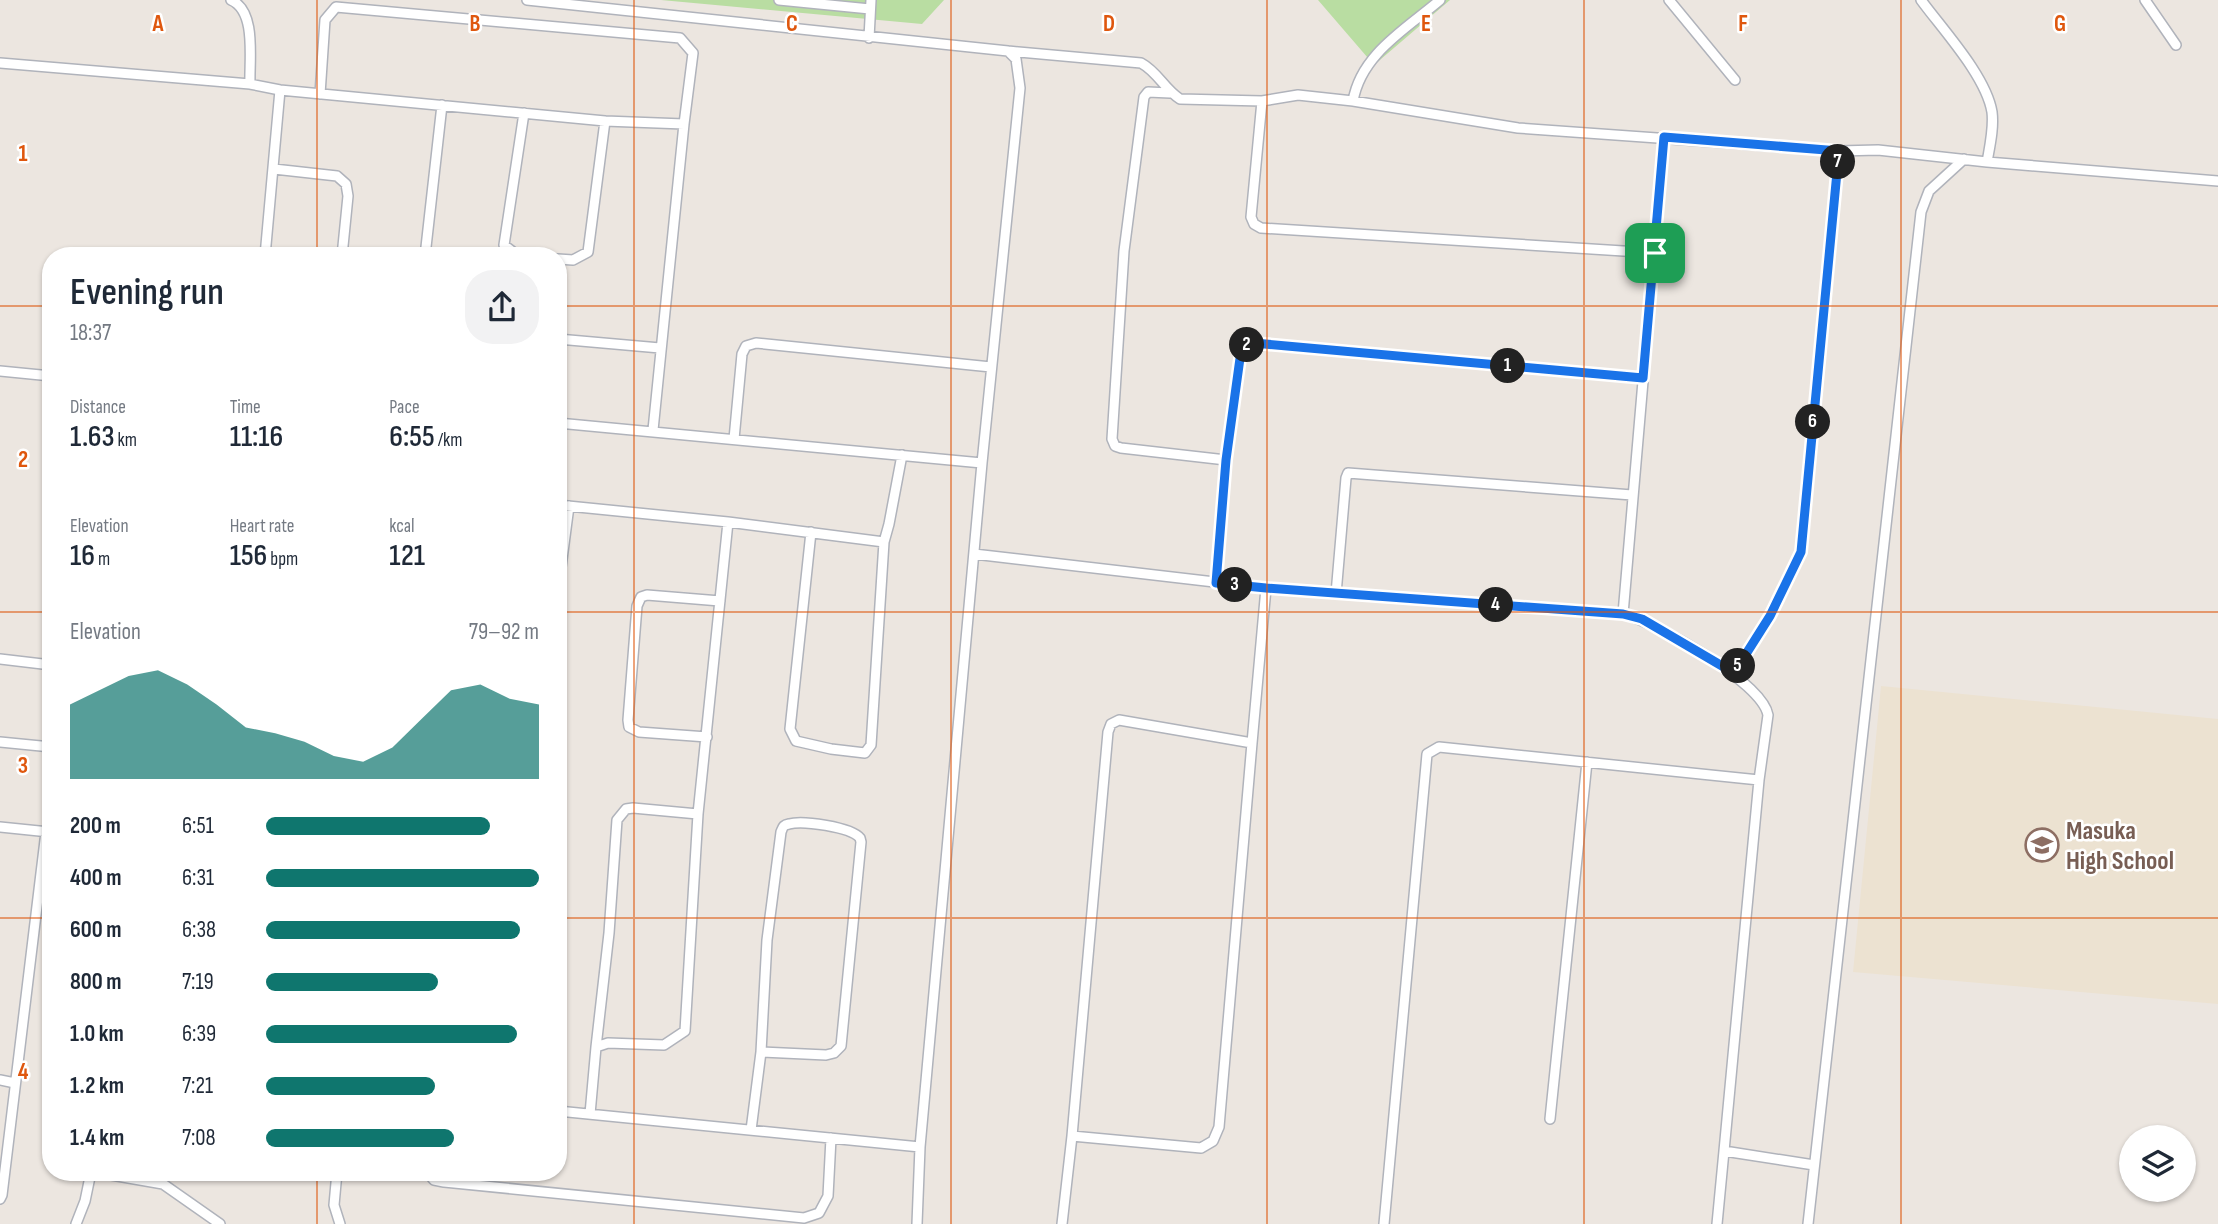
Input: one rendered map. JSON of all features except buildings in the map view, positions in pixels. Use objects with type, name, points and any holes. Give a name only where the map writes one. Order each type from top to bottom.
[{"type":"street","points":[[231,0],[241,6],[249,22],[250,85]]},
{"type":"street","points":[[527,0],[869,38],[1141,63],[1153,69],[1170,93],[1180,100],[1262,101],[1298,95],[1353,101],[1518,128],[1839,151],[1878,149],[1987,162],[2218,181]]},
{"type":"street","points":[[779,0],[871,5],[869,38]]},
{"type":"street","points":[[1353,101],[1356,85],[1373,56],[1440,0]]},
{"type":"street","points":[[1669,0],[1735,80]]},
{"type":"street","points":[[1921,0],[1982,83],[1992,111],[1992,133],[1987,162]]},
{"type":"street","points":[[2145,0],[2176,45]]},
{"type":"street","points":[[320,94],[326,20],[335,7],[680,38],[693,53],[653,430]]},
{"type":"street","points":[[917,1224],[920,1147],[982,463],[1020,88],[1016,59],[1007,51]]},
{"type":"street","points":[[0,63],[605,121],[684,124]]},
{"type":"street","points":[[266,247],[280,90]]},
{"type":"street","points":[[1170,93],[1148,92],[1144,97],[1124,251],[1112,439],[1115,446],[1121,449],[1226,460]]},
{"type":"street","points":[[1262,101],[1251,217],[1254,224],[1261,228],[1655,253]]},
{"type":"street","points":[[426,247],[442,105]]},
{"type":"street","points":[[507,247],[504,245],[524,113]]},
{"type":"street","points":[[567,260],[573,260],[588,252],[605,121]]},
{"type":"street","points":[[1623,614],[1664,137]]},
{"type":"street","points":[[1734,673],[1770,616],[1801,552],[1839,151]]},
{"type":"street","points":[[1808,1224],[1921,212],[1929,191],[1964,159]]},
{"type":"street","points":[[274,169],[337,176],[346,184],[348,196],[343,247]]},
{"type":"street","points":[[567,340],[660,348]]},
{"type":"street","points":[[734,439],[742,354],[746,346],[756,343],[991,367]]},
{"type":"street","points":[[1216,583],[1226,460],[1241,351],[1246,345],[1254,343],[1643,378]]},
{"type":"street","points":[[0,371],[42,375]]},
{"type":"street","points":[[567,424],[982,463]]},
{"type":"street","points":[[811,532],[790,729],[796,741],[831,749],[865,752],[871,745],[884,542],[902,455]]},
{"type":"street","points":[[1336,594],[1348,473],[1632,495]]},
{"type":"street","points":[[567,521],[569,506],[728,522],[884,542]]},
{"type":"street","points":[[596,1048],[608,1042],[664,1045],[685,1031],[698,814],[728,522]]},
{"type":"street","points":[[974,554],[1266,588],[1623,614],[1642,619],[1734,673],[1766,707],[1768,715],[1759,780],[1717,1224]]},
{"type":"street","points":[[1072,1136],[1201,1148],[1213,1141],[1219,1127],[1266,588]]},
{"type":"street","points":[[707,737],[639,732],[629,727],[637,606],[641,597],[647,595],[720,601]]},
{"type":"street","points":[[0,659],[42,664]]},
{"type":"street","points":[[1062,1224],[1108,732],[1111,724],[1119,720],[1252,743]]},
{"type":"street","points":[[0,741],[42,746]]},
{"type":"street","points":[[1384,1224],[1427,754],[1439,747],[1759,780]]},
{"type":"street","points":[[1550,1119],[1587,762]]},
{"type":"street","points":[[590,1114],[609,933],[617,820],[626,809],[633,808],[698,814]]},
{"type":"street","points":[[751,1130],[761,1052],[767,940],[781,832],[784,826],[790,823],[852,831],[861,842],[841,1046],[834,1053],[826,1055],[761,1052]]},
{"type":"street","points":[[0,827],[42,831]]},
{"type":"street","points":[[0,1199],[42,878]]},
{"type":"street","points":[[0,1080],[15,1083]]},
{"type":"street","points":[[567,1112],[920,1147]]},
{"type":"street","points":[[439,1181],[804,1218],[819,1213],[828,1196],[831,1138]]},
{"type":"street","points":[[1724,1151],[1814,1165]]},
{"type":"street","points":[[76,1224],[91,1181]]},
{"type":"street","points":[[146,1181],[163,1184],[220,1224]]},
{"type":"street","points":[[336,1181],[334,1205],[341,1224]]},
{"type":"shaded area","name":"Masuka High School","points":[[1881,686],[2218,719],[2218,1004],[1853,972]]},
{"type":"green space","points":[[661,0],[944,0],[922,24]]},
{"type":"green space","points":[[1318,0],[1450,0],[1374,65]]},
{"type":"place","name":"Masuka High School","points":[[2042,845]]},
{"type":"route","points":[[1664,137],[1839,151],[1801,552],[1770,616],[1734,673],[1642,619],[1623,614],[1216,583],[1226,460],[1241,351],[1246,345],[1254,343],[1643,378],[1655,253],[1664,137]]}]
